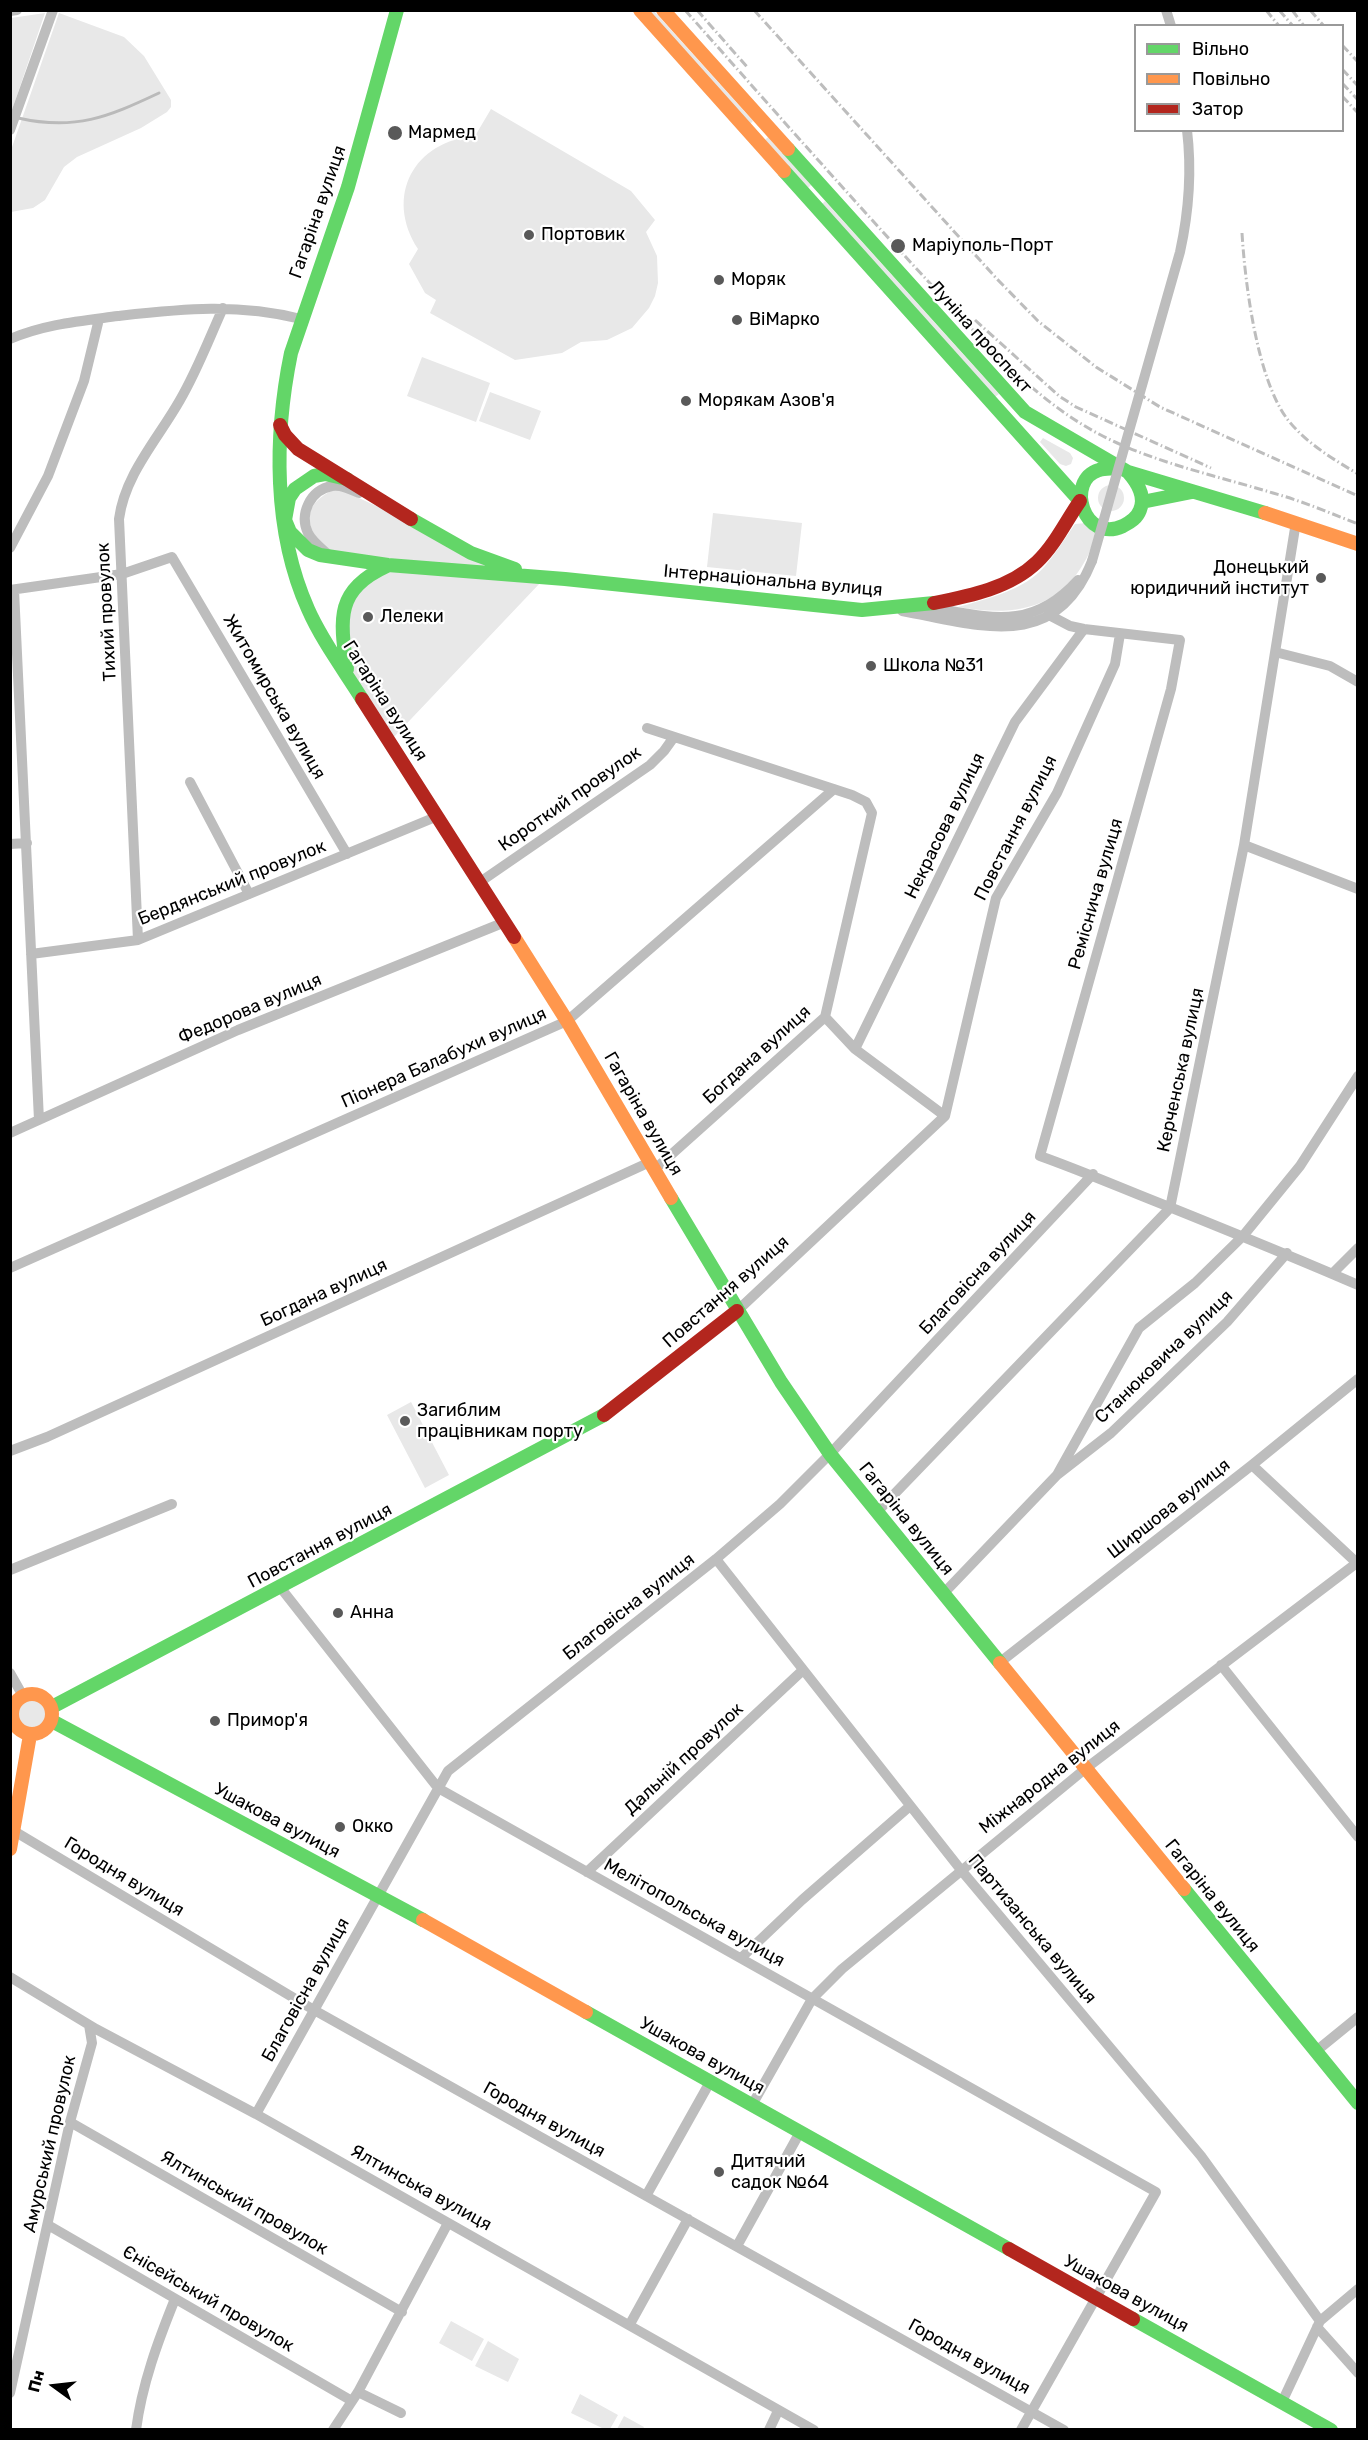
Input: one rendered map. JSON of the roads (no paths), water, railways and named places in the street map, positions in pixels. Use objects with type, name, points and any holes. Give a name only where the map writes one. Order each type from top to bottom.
[{"type":"street","points":[[10,11],[18,10]]},
{"type":"street","points":[[10,130],[53,10]]},
{"type":"street","name":"Гагаріна вулиця","points":[[397,10],[341,210],[301,319],[284,389],[280,425],[280,472],[285,520],[294,570],[303,598],[314,621],[349,678],[567,1021],[781,1382],[830,1454],[1358,2103]]},
{"type":"street","name":"Луніна проспект","points":[[640,10],[1080,501]]},
{"type":"street","name":"Луніна проспект","points":[[663,10],[1015,403],[1035,420],[1123,470],[1296,522],[1358,544]]},
{"type":"street","points":[[895,610],[1006,628],[1028,624],[1049,615],[1064,605],[1086,577],[1180,252],[1187,218],[1190,185],[1187,132]]},
{"type":"street","name":"Тихий провулок","points":[[138,940],[119,519],[130,480],[180,401],[223,308]]},
{"type":"street","points":[[10,339],[54,324],[191,309],[254,309],[301,319]]},
{"type":"street","points":[[10,548],[48,476],[84,381],[99,319]]},
{"type":"street","points":[[280,425],[285,435],[298,448],[445,540],[501,565],[565,579]]},
{"type":"street","points":[[1108,467],[1123,470],[1137,480],[1142,502],[1138,514],[1124,527],[1105,529],[1088,520],[1082,511],[1080,491],[1090,474],[1108,467]]},
{"type":"street","points":[[347,479],[325,474],[304,481],[289,498],[285,520],[290,532],[303,546],[320,555],[388,566],[565,579]]},
{"type":"street","points":[[333,558],[312,539],[305,525],[306,510],[319,491],[341,486],[403,513]]},
{"type":"street","name":"Луніна проспект","points":[[1142,502],[1194,492]]},
{"type":"street","name":"Інтернаціональна вулиця","points":[[565,579],[850,609],[895,610],[924,606],[976,593],[1017,577],[1038,561],[1080,501]]},
{"type":"street","points":[[1065,522],[1088,520]]},
{"type":"street","name":"Керченська вулиця","points":[[1170,1208],[1244,845],[1296,522]]},
{"type":"street","name":"Житомирська вулиця","points":[[122,574],[172,557],[347,854]]},
{"type":"street","points":[[924,606],[992,618],[1032,613],[1058,598],[1071,587],[1092,561]]},
{"type":"street","points":[[349,678],[341,619],[345,604],[351,591],[361,579],[374,570],[388,566]]},
{"type":"street","points":[[39,1120],[27,843],[12,590],[122,574]]},
{"type":"street","points":[[1049,615],[1064,624],[1120,634]]},
{"type":"street","name":"Некрасова вулиця","points":[[855,1049],[1015,722],[1084,629]]},
{"type":"street","name":"Реміснича вулиця","points":[[1093,1174],[1040,1156],[1171,689],[1180,640],[1120,634]]},
{"type":"street","name":"Повстання вулиця","points":[[52,1714],[280,1587],[600,1418],[738,1311],[945,1116],[992,908],[1057,793],[1115,664],[1120,634]]},
{"type":"street","points":[[1275,652],[1330,666],[1358,682]]},
{"type":"street","points":[[647,728],[834,789]]},
{"type":"street","name":"Короткий провулок","points":[[480,882],[650,765],[674,737]]},
{"type":"street","points":[[190,782],[249,894]]},
{"type":"street","name":"Богдана вулиця","points":[[10,1451],[47,1437],[652,1166],[825,1017],[872,813],[866,802],[834,789]]},
{"type":"street","name":"Піонера Балабухи вулиця","points":[[10,1268],[567,1021],[834,789]]},
{"type":"street","name":"Бердянський провулок","points":[[31,954],[138,940],[438,816]]},
{"type":"street","points":[[10,844],[27,843]]},
{"type":"street","points":[[1244,845],[1358,889]]},
{"type":"street","name":"Федорова вулиця","points":[[10,1133],[238,1030],[505,922]]},
{"type":"street","points":[[825,1017],[855,1049],[945,1116]]},
{"type":"street","name":"Станюковича вулиця","points":[[1057,1475],[1139,1328],[1195,1283],[1243,1236],[1300,1166],[1358,1076]]},
{"type":"street","points":[[1093,1174],[1358,1285]]},
{"type":"street","name":"Благовісна вулиця","points":[[256,2114],[448,1771],[716,1559],[780,1504],[830,1454],[1093,1174]]},
{"type":"street","points":[[877,1512],[1170,1208]]},
{"type":"street","points":[[1332,1274],[1358,1248]]},
{"type":"street","name":"Станюковича вулиця","points":[[943,1594],[1057,1475],[1111,1433],[1219,1330],[1287,1254]]},
{"type":"street","name":"Ширшова вулиця","points":[[999,1663],[1358,1379]]},
{"type":"street","points":[[1252,1465],[1357,1563]]},
{"type":"street","points":[[10,1570],[172,1504]]},
{"type":"street","name":"Партизанська вулиця","points":[[716,1559],[961,1870],[1201,2156],[1318,2324],[1358,2373]]},
{"type":"street","name":"Міжнародна вулиця","points":[[752,2105],[812,1999],[874,1941],[1085,1769],[1357,1563]]},
{"type":"street","name":"Мелітопольська вулиця","points":[[280,1587],[438,1788],[1156,2192],[1096,2298]]},
{"type":"street","points":[[1221,1665],[1358,1837]]},
{"type":"street","name":"Дальній провулок","points":[[587,1872],[803,1670]]},
{"type":"street","points":[[10,1673],[16,1702],[13,1721],[17,1728],[30,1735],[39,1734],[47,1729],[52,1714],[47,1700],[31,1693],[16,1702]]},
{"type":"street","name":"Ушакова вулиця","points":[[52,1714],[1328,2429]]},
{"type":"street","points":[[10,1849],[30,1735]]},
{"type":"street","points":[[741,1959],[802,1900],[910,1806]]},
{"type":"street","name":"Городня вулиця","points":[[13,1826],[314,2010],[1064,2430]]},
{"type":"street","name":"Ялтинська вулиця","points":[[10,1977],[89,2025],[256,2114],[814,2430]]},
{"type":"street","points":[[1315,2052],[1358,2017]]},
{"type":"street","name":"Амурський провулок","points":[[89,2025],[92,2043]]},
{"type":"street","name":"Амурський провулок","points":[[10,2393],[70,2122],[92,2043],[96,2038],[106,2034]]},
{"type":"street","points":[[646,2196],[710,2082]]},
{"type":"street","name":"Ялтинський провулок","points":[[70,2122],[402,2312]]},
{"type":"street","points":[[737,2246],[800,2132]]},
{"type":"street","points":[[630,2324],[688,2219]]},
{"type":"street","points":[[333,2430],[355,2396],[402,2312],[448,2223]]},
{"type":"street","name":"Єнісейський провулок","points":[[48,2225],[175,2299],[355,2396],[401,2413]]},
{"type":"street","points":[[1282,2402],[1318,2324],[1358,2289]]},
{"type":"street","points":[[1021,2430],[1096,2298]]},
{"type":"street","points":[[136,2430],[139,2406],[156,2346],[175,2299]]},
{"type":"street","points":[[769,2430],[778,2411]]},
{"type":"waterway","points":[[18,118],[57,123],[91,119],[123,109],[159,93]]},
{"type":"railway","points":[[685,10],[956,312],[1022,379],[1046,399],[1097,433],[1139,452],[1295,500],[1358,524]]},
{"type":"railway","points":[[697,10],[748,68]]},
{"type":"railway","points":[[754,10],[997,279],[1038,321],[1096,367],[1160,407],[1358,496]]},
{"type":"railway","points":[[1266,10],[1277,24]]},
{"type":"railway","points":[[1279,10],[1291,24]]},
{"type":"railway","points":[[1292,10],[1302,24]]},
{"type":"railway","points":[[1310,10],[1322,24]]},
{"type":"railway","points":[[1344,47],[1358,62]]},
{"type":"railway","points":[[1344,71],[1358,86]]},
{"type":"railway","points":[[1344,85],[1358,100]]},
{"type":"railway","points":[[1344,98],[1358,113]]},
{"type":"railway","points":[[1242,233],[1254,330],[1268,381],[1277,403],[1288,420],[1303,436],[1358,474]]},
{"type":"railway","points":[[975,320],[1059,396],[1076,407],[1211,468]]},
{"type":"place","name":"Мармед","points":[[395,133]]},
{"type":"place","name":"Портовик","points":[[529,235]]},
{"type":"place","name":"Маріуполь-Порт","points":[[898,246]]},
{"type":"place","name":"Моряк","points":[[719,280]]},
{"type":"place","name":"ВіМарко","points":[[737,320]]},
{"type":"place","name":"Морякам Азов'я","points":[[686,401]]},
{"type":"place","name":"Донецький юридичний інститут","points":[[1321,578]]},
{"type":"place","name":"Лелеки","points":[[368,617]]},
{"type":"place","name":"Школа №31","points":[[871,666]]},
{"type":"place","name":"Загиблим працівникам порту","points":[[405,1421]]},
{"type":"place","name":"Анна","points":[[338,1613]]},
{"type":"place","name":"Примор'я","points":[[215,1721]]},
{"type":"place","name":"Окко","points":[[340,1827]]},
{"type":"place","name":"Дитячий садок №64","points":[[719,2172]]}]
